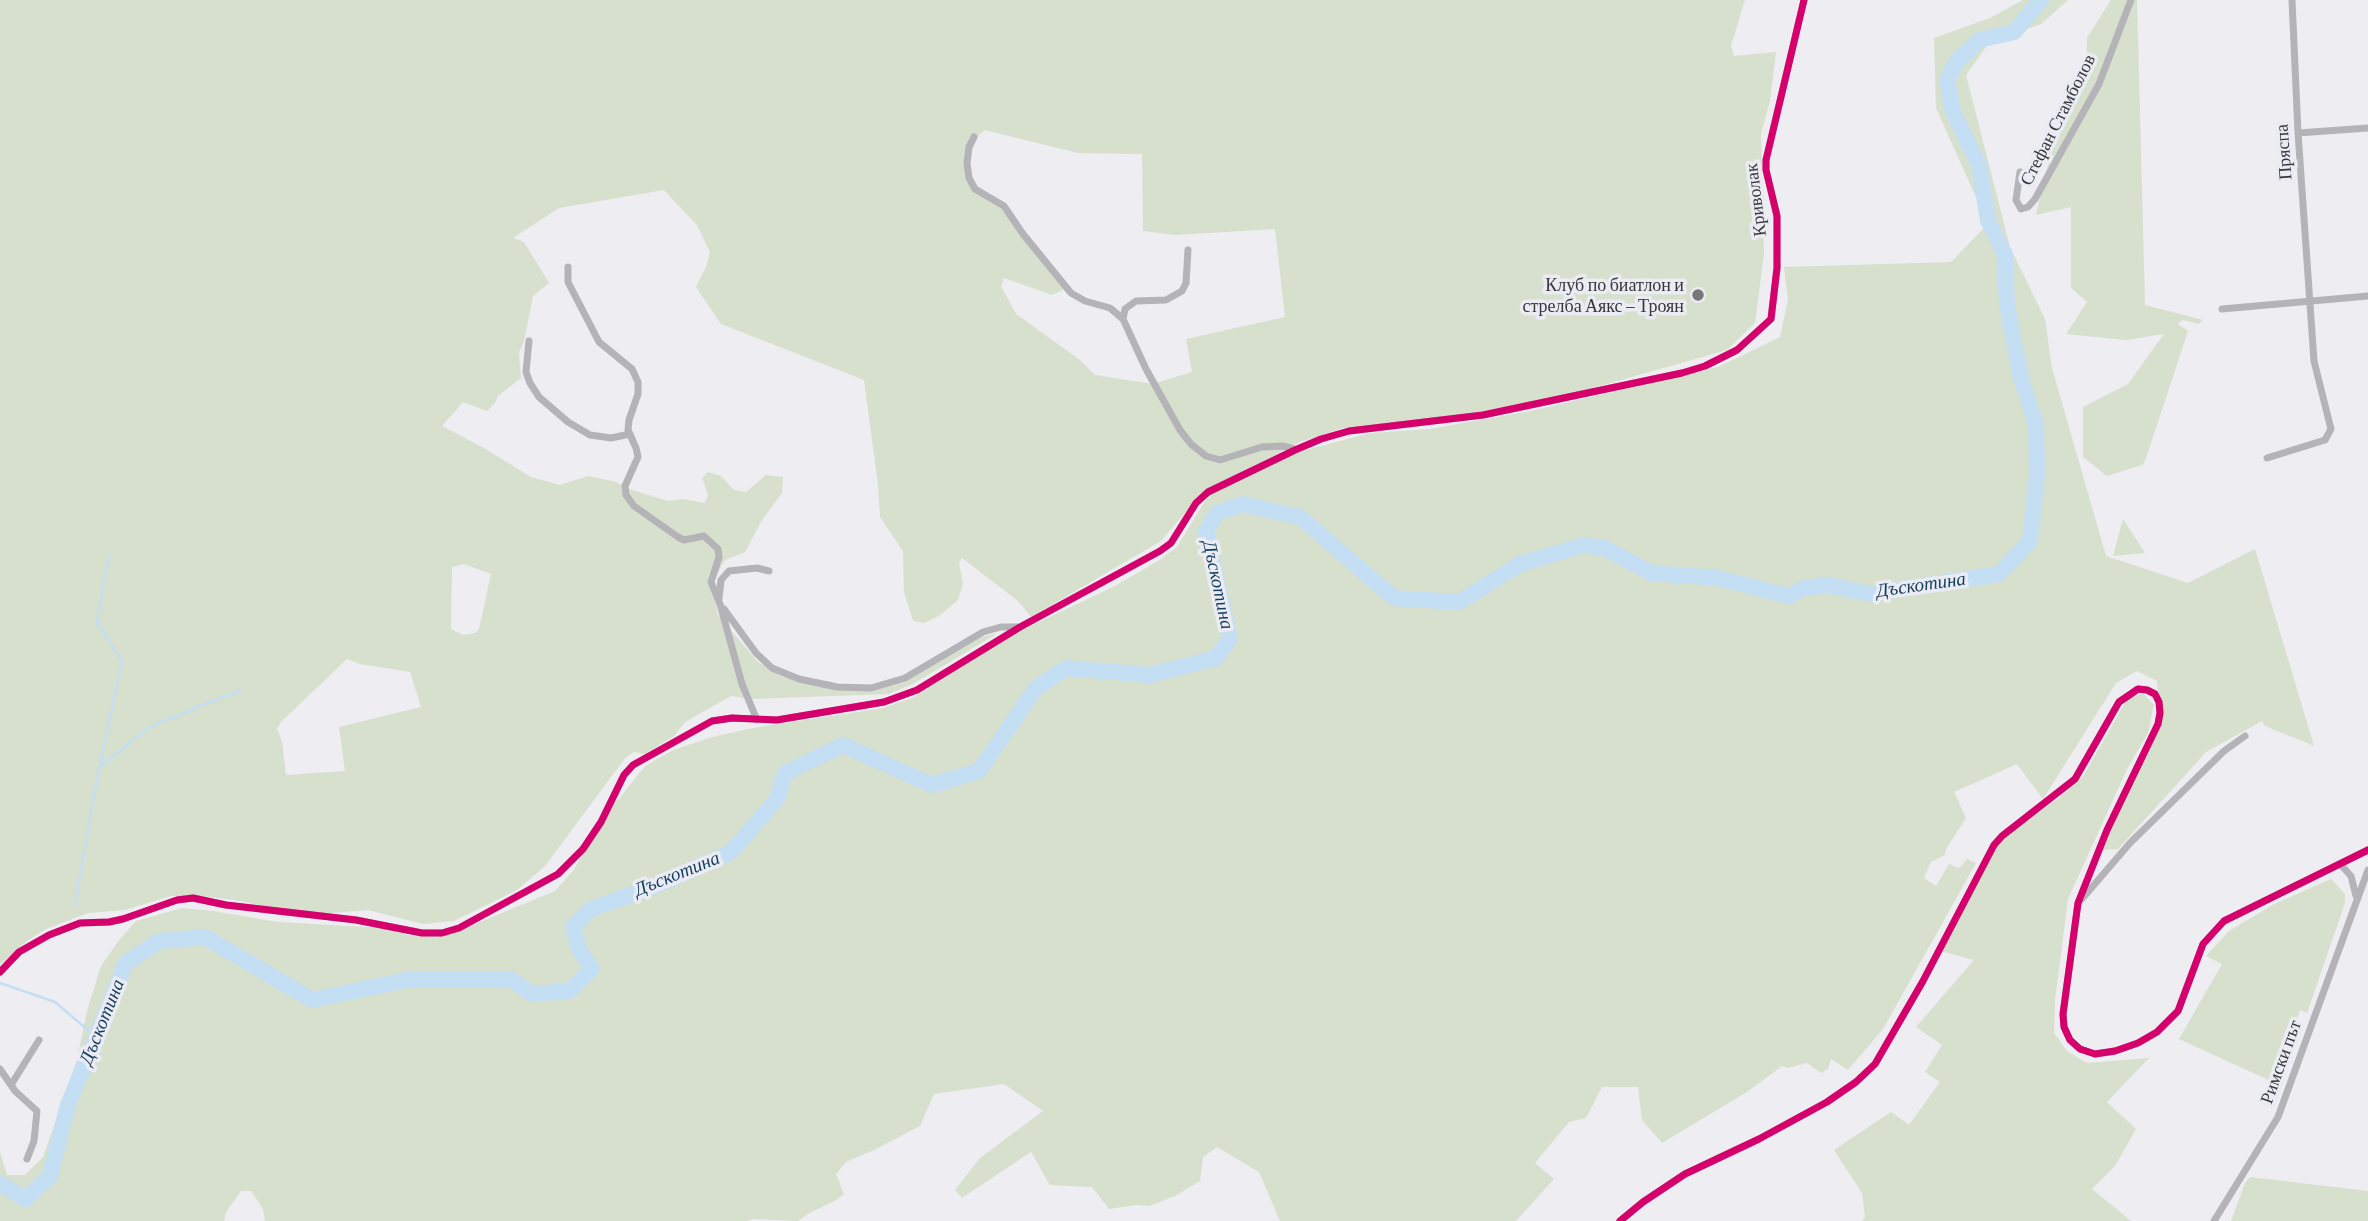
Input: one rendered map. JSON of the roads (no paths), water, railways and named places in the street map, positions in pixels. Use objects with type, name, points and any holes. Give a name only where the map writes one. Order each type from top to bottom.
[{"type":"street","name":"Криволак","points":[[0,972],[19,952],[49,935],[80,923],[123,919],[177,900],[193,898],[251,908],[356,920],[422,933],[442,933],[460,928],[558,874],[583,849],[601,822],[624,775],[633,765],[712,721],[732,718],[777,720],[884,702],[917,690],[1020,627],[1160,551],[1171,542],[1196,503],[1208,492],[1295,450],[1349,431],[1483,415],[1704,366],[1737,350],[1771,320],[1777,268],[1777,216],[1766,160],[1804,0]]},
{"type":"street","name":"Стефан Стамболов","points":[[2020,172],[2016,200],[2021,209],[2028,207],[2035,199],[2099,84],[2131,0]]},
{"type":"street","name":"Пряспа","points":[[2267,458],[2325,440],[2331,429],[2314,361],[2298,133],[2292,0]]},
{"type":"street","points":[[2298,133],[2368,128]]},
{"type":"street","points":[[974,137],[969,147],[967,163],[969,178],[975,189],[1004,206],[1071,293],[1110,309],[1123,319],[1146,369],[1180,430],[1191,444],[1206,456],[1220,460],[1262,447],[1283,446],[1295,450]]},
{"type":"street","points":[[1123,319],[1125,309],[1136,301],[1166,300],[1182,291],[1186,283],[1188,250]]},
{"type":"street","points":[[568,267],[568,282],[599,342],[636,374],[639,387],[629,421],[630,435],[638,457],[625,486],[626,495],[634,506],[678,537],[684,540],[700,536],[708,538],[719,554],[711,582],[757,720]]},
{"type":"street","points":[[2222,309],[2368,296]]},
{"type":"street","points":[[528,341],[526,372],[539,397],[568,422],[590,435],[611,438],[630,435]]},
{"type":"street","points":[[769,571],[757,568],[729,571],[721,580],[720,604],[756,653],[772,668],[799,679],[837,687],[871,688],[905,678],[983,632],[1000,627],[1020,627]]},
{"type":"street","points":[[1620,1221],[1685,1174],[1759,1139],[1827,1102],[1856,1082],[1875,1064],[1923,981],[1994,845],[2075,779],[2119,702],[2138,689],[2155,694],[2161,713],[2107,830],[2078,903],[2063,1014],[2064,1027],[2070,1040],[2080,1049],[2095,1054],[2115,1051],[2138,1043],[2157,1032],[2178,1011],[2203,944],[2224,921],[2368,850]]},
{"type":"street","points":[[2078,903],[2140,833],[2224,751],[2245,736]]},
{"type":"street","points":[[2340,864],[2354,882],[2356,903]]},
{"type":"street","name":"Римски път","points":[[2214,1221],[2278,1117],[2368,870]]},
{"type":"street","points":[[11,1085],[38,1040]]},
{"type":"street","points":[[0,1069],[15,1091],[37,1111],[34,1141],[27,1159]]},
{"type":"waterway","name":"Дъскотина","points":[[0,1183],[25,1199],[50,1176],[68,1105],[126,963],[159,941],[205,937],[312,1000],[406,980],[512,980],[532,994],[569,991],[592,969],[579,949],[573,926],[591,909],[658,885],[731,852],[777,799],[785,773],[843,745],[932,785],[979,771],[1036,688],[1066,668],[1150,675],[1216,658],[1230,639],[1206,531],[1217,513],[1242,504],[1300,517],[1394,598],[1459,602],[1520,564],[1584,545],[1605,548],[1651,573],[1718,578],[1789,596],[1804,588],[1828,585],[1869,594],[1999,574],[2030,541],[2037,475],[2036,425],[2021,378],[2007,305],[2005,255],[1988,220],[1979,165],[1953,112],[1947,80],[1957,61],[1979,40],[2014,32],[2041,0]]},
{"type":"waterway","points":[[75,905],[96,784],[122,661],[97,622],[109,555]]},
{"type":"waterway","points":[[100,767],[149,727],[240,690]]},
{"type":"waterway","points":[[0,983],[55,1002],[95,1036]]},
{"type":"place","name":"Клуб по биатлон и стрелба Аякс – Троян","points":[[1698,295]]}]
